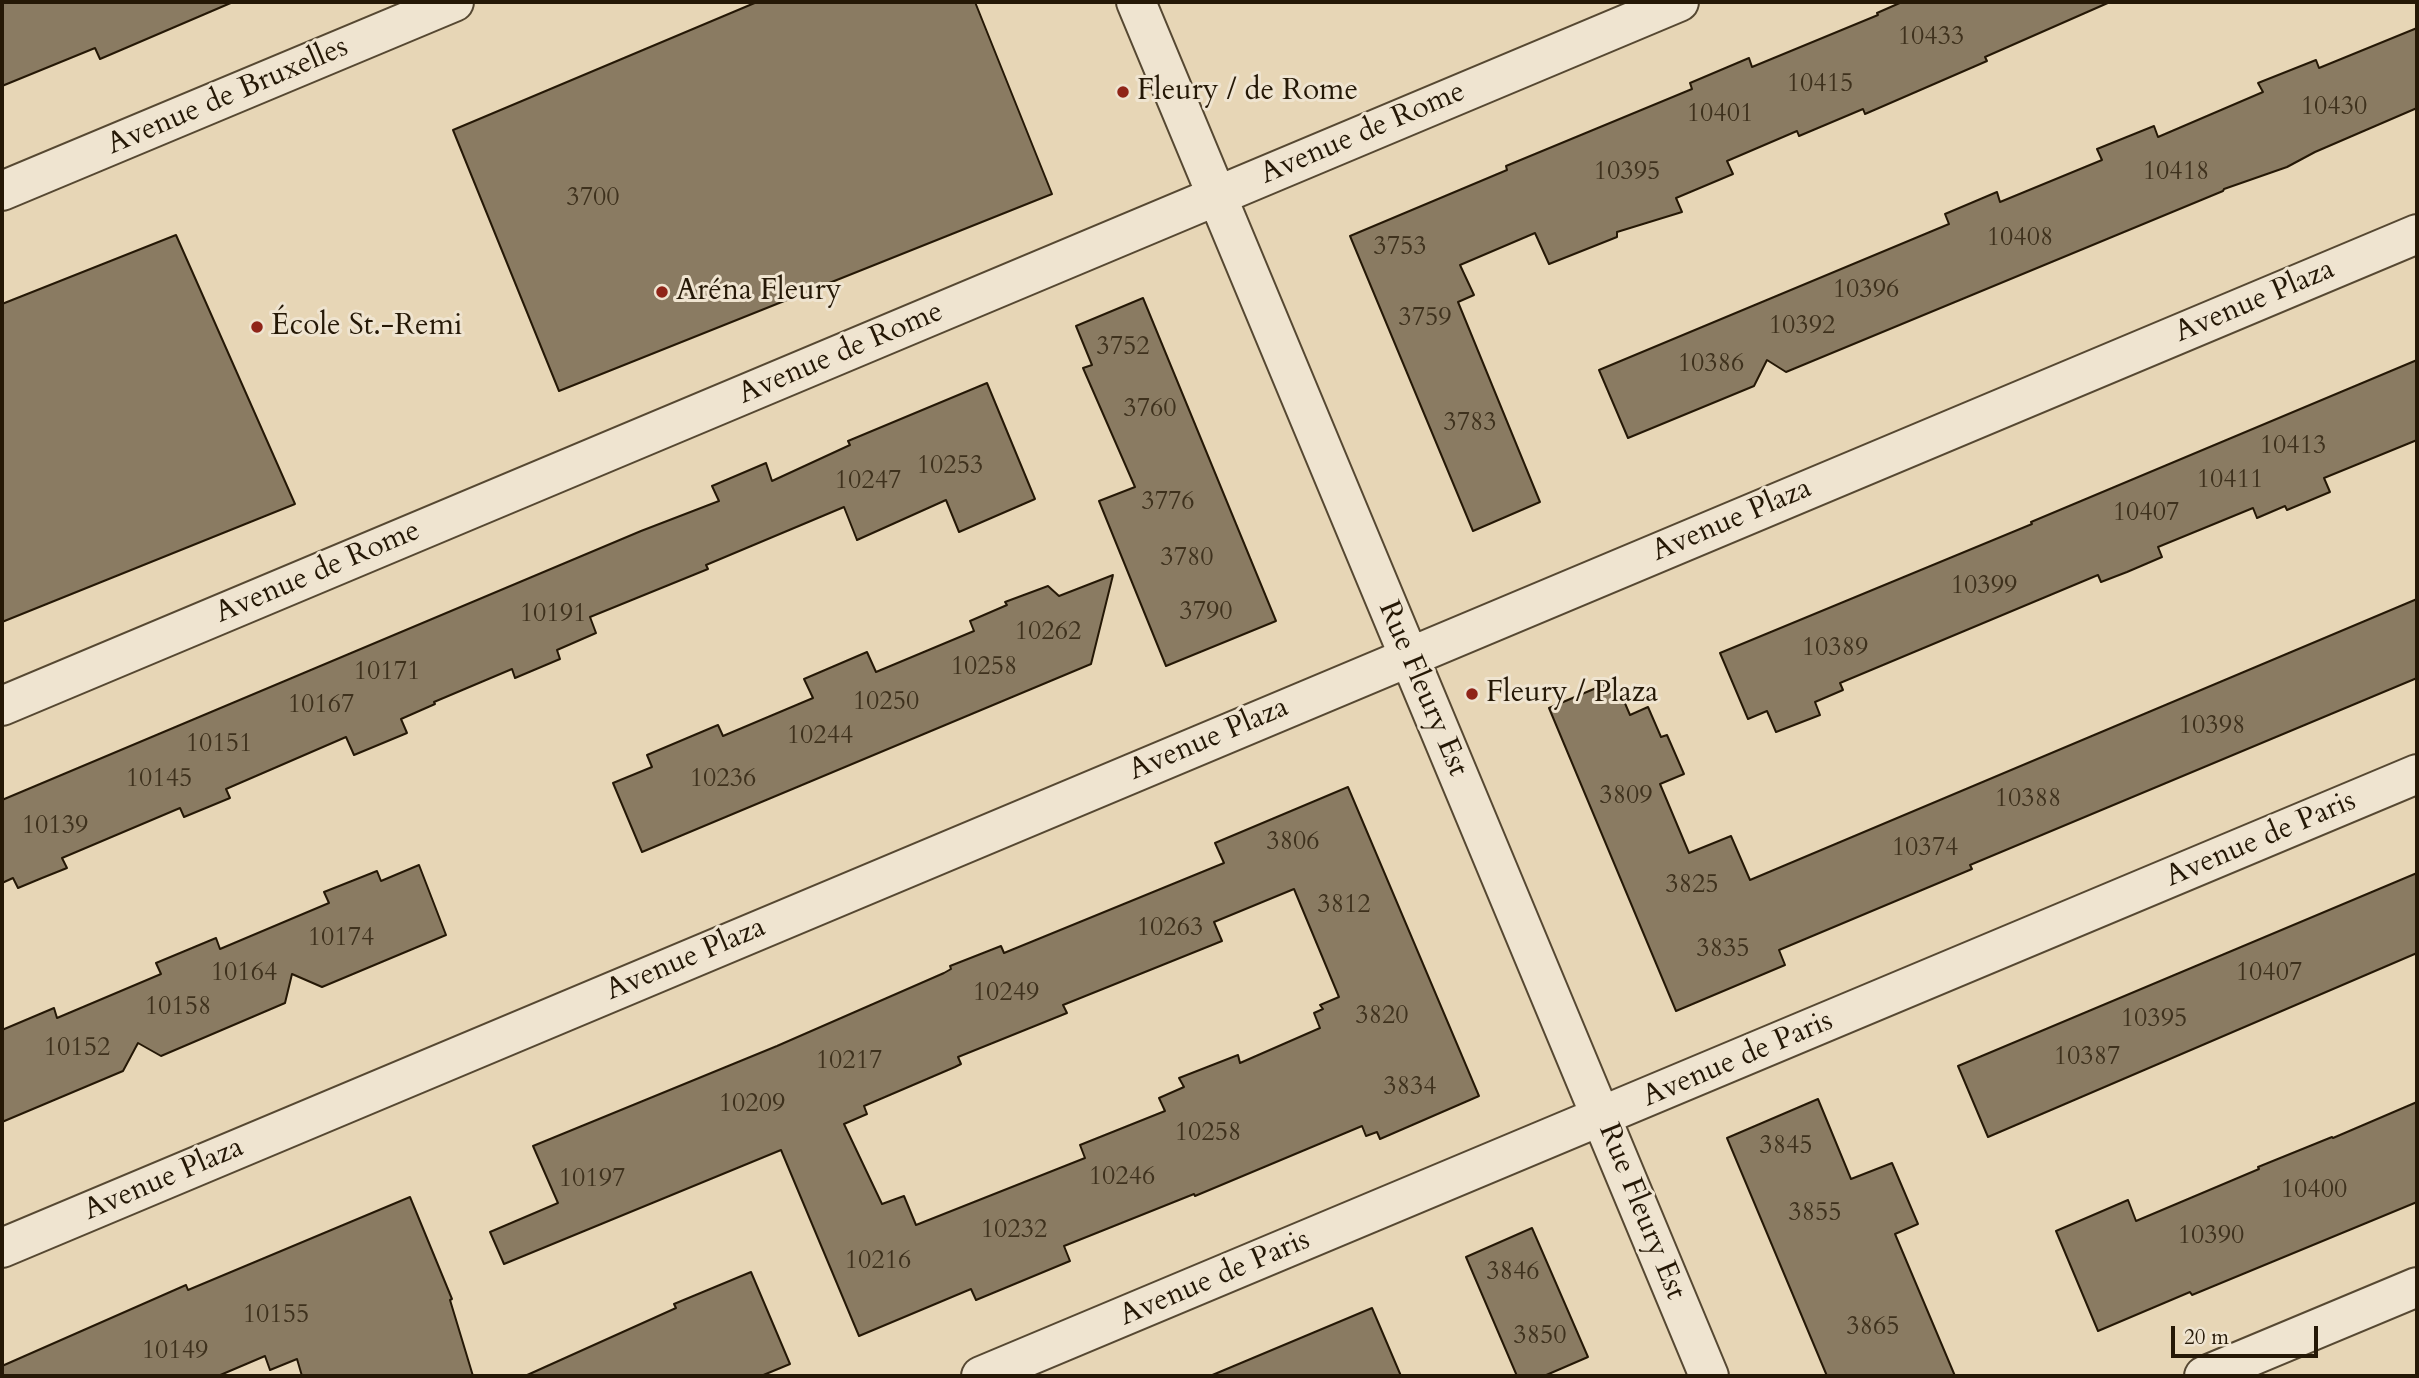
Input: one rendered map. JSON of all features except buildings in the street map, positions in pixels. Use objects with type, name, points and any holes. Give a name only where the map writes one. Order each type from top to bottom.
[{"type":"street","name":"Avenue de Bruxelles","points":[[2,191],[454,2]]},
{"type":"street","name":"Rue Fleury Est","points":[[1136,2],[1709,1376]]},
{"type":"street","name":"Avenue de Rome","points":[[2,706],[1679,2]]},
{"type":"street","name":"Avenue Plaza","points":[[2,1248],[2417,234]]},
{"type":"street","name":"Avenue de Paris","points":[[981,1376],[2417,774]]},
{"type":"street","points":[[2204,1376],[2417,1287]]},
{"type":"place","name":"Fleury / de Rome","points":[[1123,92]]},
{"type":"place","name":"Aréna Fleury","points":[[662,292]]},
{"type":"place","name":"École St.-Remi","points":[[257,327]]},
{"type":"place","name":"Fleury / Plaza","points":[[1472,694]]}]
